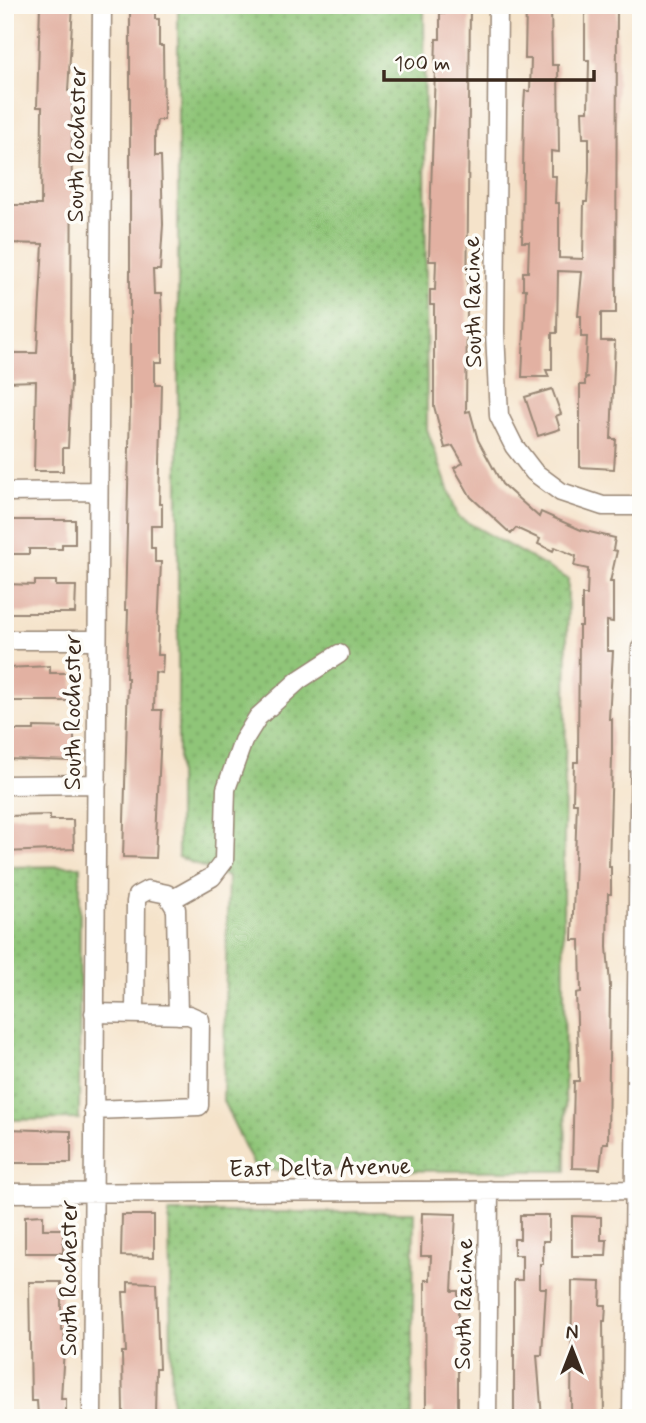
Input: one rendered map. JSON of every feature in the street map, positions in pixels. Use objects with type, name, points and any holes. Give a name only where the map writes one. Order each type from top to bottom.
[{"type":"street","name":"South Rochester","points":[[92,1418],[102,5]]},
{"type":"street","name":"South Racine","points":[[498,5],[495,332],[499,416],[514,446],[534,472],[561,492],[603,506],[641,506]]},
{"type":"street","points":[[5,492],[97,491]]},
{"type":"street","points":[[5,640],[97,640]]},
{"type":"street","points":[[632,1418],[636,1355],[641,648]]},
{"type":"street","points":[[173,899],[212,877],[225,861],[226,789],[243,741],[258,717],[299,680],[339,654]]},
{"type":"street","points":[[5,785],[97,784]]},
{"type":"street","points":[[135,1014],[137,896],[148,890],[158,890],[173,899]]},
{"type":"street","points":[[173,899],[178,942],[178,1015]]},
{"type":"street","points":[[93,1111],[199,1106],[200,1020],[178,1015],[94,1013]]},
{"type":"street","name":"South Racine","points":[[487,1418],[489,1190]]},
{"type":"street","name":"East Delta Avenue","points":[[5,1193],[636,1190]]},
{"type":"green space","points":[[178,5],[424,5],[427,429],[458,517],[568,579],[563,898],[566,1171],[256,1170],[223,1101],[228,877],[178,857]]},
{"type":"green space","points":[[80,866],[79,1119],[5,1120],[5,867]]},
{"type":"green space","points":[[169,1212],[414,1212],[412,1418],[172,1418]]},
{"type":"building","points":[[40,5],[73,5],[68,91],[72,91],[71,381],[68,448],[63,448],[63,471],[34,471],[36,381],[5,382],[5,353],[37,353],[43,244],[5,243],[5,205],[41,205],[42,107],[37,107]]},
{"type":"building","points":[[130,5],[155,5],[155,19],[159,19],[159,46],[163,46],[164,120],[157,120],[155,156],[161,156],[163,224],[160,270],[153,270],[154,294],[161,294],[162,320],[162,362],[155,362],[155,385],[162,385],[159,504],[162,504],[162,526],[151,526],[151,549],[155,549],[155,562],[161,562],[157,655],[163,655],[162,673],[155,672],[154,710],[162,710],[155,858],[123,857],[128,678],[128,610],[125,610],[130,407]]},
{"type":"building","points":[[445,5],[470,5],[466,412],[470,411],[478,440],[502,484],[539,517],[541,512],[581,530],[615,538],[613,550],[617,551],[610,582],[613,582],[613,622],[607,621],[607,651],[613,651],[609,719],[612,719],[612,757],[609,867],[611,894],[608,894],[607,947],[610,985],[608,1143],[603,1143],[600,1169],[572,1168],[574,1081],[579,1081],[576,993],[581,992],[580,940],[572,940],[577,803],[573,803],[574,762],[578,762],[579,626],[582,626],[582,595],[587,595],[588,569],[574,566],[576,556],[555,547],[553,551],[538,544],[540,539],[516,528],[511,534],[471,497],[454,468],[463,463],[453,446],[445,448],[434,406],[434,305],[430,305],[430,290],[435,290],[436,261],[429,261],[430,221],[436,39],[440,39],[440,13],[445,13]]},
{"type":"building","points":[[526,5],[551,5],[552,65],[558,65],[559,152],[551,151],[551,176],[556,176],[555,203],[559,203],[559,258],[583,259],[584,202],[587,202],[589,171],[589,138],[583,138],[582,111],[588,111],[589,60],[585,60],[585,5],[617,5],[616,313],[601,313],[601,341],[615,341],[611,439],[616,439],[614,469],[580,467],[580,385],[585,385],[585,378],[589,377],[585,377],[587,337],[581,337],[581,316],[578,316],[582,272],[558,271],[557,333],[552,333],[552,370],[546,370],[549,377],[522,377],[526,289],[523,289],[523,272],[528,272],[529,242],[522,242],[524,106],[525,91],[530,91],[531,59],[525,59]]},
{"type":"building","points":[[552,389],[561,414],[556,416],[560,429],[538,436],[525,397]]},
{"type":"building","points":[[5,520],[75,520],[75,544],[62,544],[62,549],[29,549],[29,554],[5,554]]},
{"type":"building","points":[[35,581],[56,581],[56,586],[76,586],[75,613],[5,613],[5,584],[35,585]]},
{"type":"building","points":[[50,666],[50,673],[73,673],[74,701],[5,701],[5,668]]},
{"type":"building","points":[[34,727],[74,728],[74,761],[5,759],[5,730],[34,730]]},
{"type":"building","points":[[50,815],[50,820],[73,820],[74,849],[5,852],[5,816]]},
{"type":"building","points":[[5,1129],[71,1131],[71,1163],[5,1163]]},
{"type":"building","points":[[422,1213],[456,1214],[452,1291],[458,1291],[458,1418],[433,1418],[433,1410],[426,1410],[425,1280],[430,1280],[431,1256],[421,1256]]},
{"type":"building","points":[[43,1215],[43,1229],[63,1229],[63,1253],[25,1253],[25,1216]]},
{"type":"building","points":[[122,1215],[154,1215],[154,1257],[121,1256]]},
{"type":"building","points":[[520,1215],[549,1215],[549,1241],[543,1241],[543,1264],[540,1264],[540,1288],[546,1288],[542,1355],[537,1355],[542,1418],[514,1418],[514,1280],[522,1280],[522,1255],[514,1255],[514,1239],[520,1239]]},
{"type":"building","points":[[572,1216],[601,1217],[601,1240],[607,1240],[606,1256],[572,1256]]},
{"type":"building","points":[[572,1281],[601,1282],[600,1305],[606,1305],[603,1321],[604,1418],[571,1418]]},
{"type":"building","points":[[29,1282],[61,1282],[61,1330],[65,1330],[61,1399],[66,1399],[66,1415],[38,1415],[37,1401],[31,1401]]},
{"type":"building","points":[[128,1282],[156,1283],[159,1368],[156,1368],[155,1414],[123,1413],[122,1352],[126,1352],[123,1292],[128,1292]]}]
